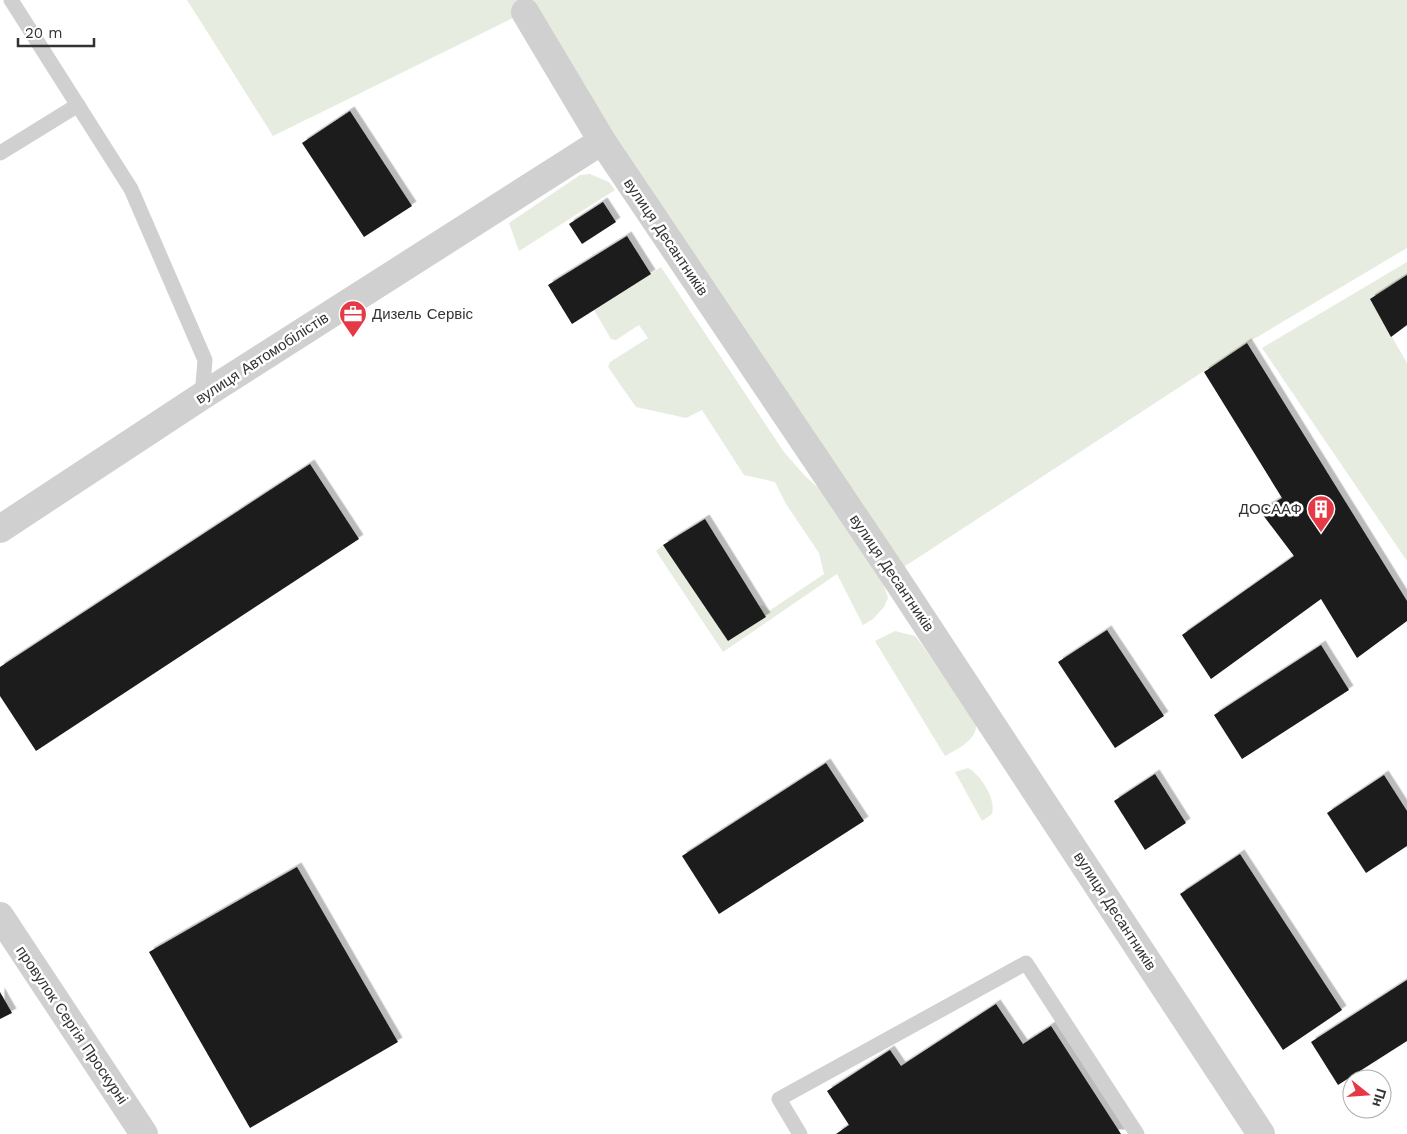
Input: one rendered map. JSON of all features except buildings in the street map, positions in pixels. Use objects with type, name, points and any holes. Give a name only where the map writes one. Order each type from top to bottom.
[{"type":"street","name":"вулиця Десантників","points":[[525,12],[602,141],[899,582],[1261,1134]]},
{"type":"street","name":"вулиця Автомобілістів","points":[[0,529],[202,396],[602,141]]},
{"type":"street","name":"провулок Сергія Проскурні","points":[[0,916],[144,1134]]},
{"type":"lane","points":[[11,0],[131,189],[205,360],[202,396]]},
{"type":"lane","points":[[0,153],[78,105]]},
{"type":"lane","points":[[800,1134],[779,1099],[1026,963],[1137,1134]]},
{"type":"shaded area","points":[[187,0],[1407,0],[1407,248],[1247,343],[893,574],[525,12],[273,136]]},
{"type":"shaded area","points":[[590,174],[609,182],[615,190],[519,251],[509,223],[580,175]]},
{"type":"shaded area","points":[[1407,262],[1407,275],[1370,299],[1407,363],[1407,561],[1262,348]]},
{"type":"shaded area","points":[[661,267],[784,452],[805,476],[838,506],[883,583],[888,598],[884,607],[873,619],[863,625],[837,574],[723,652],[656,551],[663,545],[728,641],[765,617],[760,606],[763,605],[769,611],[824,574],[819,553],[786,504],[775,482],[744,475],[702,410],[686,418],[636,407],[608,367],[610,362],[648,338],[639,325],[616,340],[611,339],[594,310]]},
{"type":"shaded area","points":[[895,631],[915,636],[976,723],[976,729],[970,739],[961,747],[945,756],[875,641]]},
{"type":"shaded area","points":[[968,768],[978,776],[992,801],[992,814],[982,821],[955,772]]},
{"type":"place","name":"Дизель Сервіс","points":[[353,338]]},
{"type":"place","name":"ДОСААФ","points":[[1321,533]]}]
